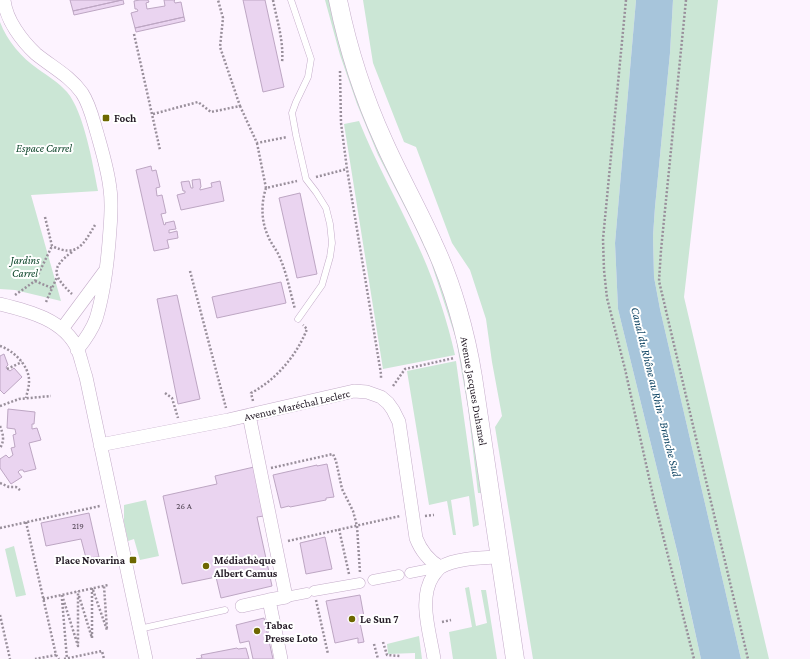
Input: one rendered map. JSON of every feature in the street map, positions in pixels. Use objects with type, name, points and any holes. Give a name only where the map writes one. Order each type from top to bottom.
[{"type":"main road","name":"Avenue Jacques Duhamel","points":[[338,0],[350,53],[358,77],[383,141],[434,244],[460,318],[470,358],[514,659]]},
{"type":"street","points":[[4,0],[10,20],[27,44],[74,83],[86,100],[107,170],[111,191],[109,250],[102,294],[96,319],[89,334],[77,350]]},
{"type":"street","points":[[62,329],[106,268]]},
{"type":"street","points":[[0,304],[41,316],[62,329],[71,339],[77,350],[86,377],[146,659]]},
{"type":"street","name":"Avenue Maréchal Leclerc","points":[[100,445],[354,392],[374,394],[385,400],[393,410],[399,422],[416,538],[423,552],[432,562],[440,567]]},
{"type":"street","points":[[249,415],[286,597]]},
{"type":"street","points":[[410,573],[440,567],[449,563],[498,557]]},
{"type":"street","points":[[434,659],[425,604],[428,586],[440,567]]},
{"type":"street","points":[[373,580],[399,575]]},
{"type":"street","points":[[242,606],[356,583]]},
{"type":"street","points":[[269,600],[281,659]]},
{"type":"lane","points":[[291,0],[311,59],[308,77],[292,113],[306,179],[326,208],[330,224],[332,244],[322,285],[298,319]]},
{"type":"lane","points":[[139,629],[225,610]]},
{"type":"path","points":[[218,0],[223,18],[220,47],[240,106],[257,143],[266,188],[263,203],[264,223],[268,236],[280,257],[288,279],[298,319],[308,329],[279,372],[251,393],[253,401]]},
{"type":"path","points":[[273,0],[278,28],[282,40],[282,63]]},
{"type":"path","points":[[626,0],[603,239],[604,270],[607,298],[625,369],[654,500],[694,659]]},
{"type":"path","points":[[686,0],[659,281],[748,659]]},
{"type":"path","points":[[134,34],[160,150]]},
{"type":"path","points":[[346,84],[340,69],[341,123],[347,169],[381,379]]},
{"type":"path","points":[[152,114],[198,102],[212,112],[240,106]]},
{"type":"path","points":[[257,143],[296,135]]},
{"type":"path","points":[[266,188],[347,169]]},
{"type":"path","points":[[12,297],[36,281],[52,246],[45,217]]},
{"type":"path","points":[[74,296],[64,287],[57,277],[56,269],[60,260],[84,243],[95,225]]},
{"type":"path","points":[[52,246],[63,251],[72,251]]},
{"type":"path","points":[[190,271],[226,408]]},
{"type":"path","points":[[46,302],[57,277]]},
{"type":"path","points":[[36,281],[52,288]]},
{"type":"path","points":[[0,346],[10,351],[22,362],[28,373],[29,381],[26,398]]},
{"type":"path","points":[[393,386],[405,369],[458,357]]},
{"type":"path","points":[[7,369],[22,362]]},
{"type":"path","points":[[165,393],[172,398],[181,429]]},
{"type":"path","points":[[0,406],[19,399],[50,396]]},
{"type":"path","points":[[0,426],[4,434],[0,448]]},
{"type":"path","points":[[261,470],[333,454],[342,489],[353,511],[357,526],[356,583]]},
{"type":"path","points":[[0,483],[9,487],[16,487],[20,490]]},
{"type":"path","points":[[0,528],[105,505]]},
{"type":"path","points":[[422,516],[434,515]]},
{"type":"path","points":[[276,543],[402,516]]},
{"type":"path","points":[[26,522],[56,655],[59,659]]},
{"type":"path","points":[[339,530],[356,583]]},
{"type":"path","points":[[43,599],[108,585]]},
{"type":"path","points":[[92,588],[107,630],[104,586]]},
{"type":"path","points":[[78,591],[92,638],[92,588]]},
{"type":"path","points":[[62,595],[78,646],[78,591]]},
{"type":"path","points":[[310,592],[328,654]]},
{"type":"path","points":[[62,595],[66,659],[102,652],[104,659]]},
{"type":"path","points":[[0,615],[10,659]]},
{"type":"path","points":[[442,622],[451,620]]},
{"type":"path","points":[[383,642],[387,655],[400,656]]},
{"type":"path","points":[[374,644],[378,659]]},
{"type":"path","points":[[35,659],[56,655]]},
{"type":"green space","points":[[325,0],[329,0],[336,28],[423,236],[441,285],[461,350],[481,493],[478,493],[468,408],[456,339],[431,262],[378,155],[357,104],[340,55]]},
{"type":"green space","points":[[363,0],[636,0],[615,243],[618,309],[676,547],[701,659],[533,659],[495,427],[502,416],[486,319],[470,270],[452,243],[416,147],[404,142],[373,63]]},
{"type":"green space","points":[[673,0],[718,0],[684,297],[769,659],[741,659],[660,309],[654,277],[653,236],[670,53]]},
{"type":"green space","name":"Espace Carrel","points":[[0,22],[7,36],[21,54],[32,65],[67,92],[78,112],[87,139],[98,191],[31,195],[61,301],[15,290],[0,289]]},
{"type":"green space","points":[[359,121],[427,265],[443,310],[455,355],[383,369],[344,124]]},
{"type":"green space","points":[[456,361],[479,525],[473,527],[469,496],[451,500],[456,535],[453,535],[447,501],[429,505],[407,371]]},
{"type":"green space","points":[[146,500],[159,556],[140,560],[134,539],[128,541],[124,522],[124,505]]},
{"type":"green space","points":[[14,546],[26,595],[16,597],[5,549]]},
{"type":"green space","points":[[469,587],[476,626],[487,623],[481,590],[486,590],[497,659],[453,659],[449,632],[472,627],[465,588]]},
{"type":"green space","points":[[419,636],[422,659],[415,659],[415,653],[388,654],[387,644]]},
{"type":"water","name":"Canal du Rhône au Rhin - Branche Sud","points":[[636,0],[673,0],[670,53],[653,236],[654,277],[660,309],[741,659],[701,659],[678,555],[618,309],[615,243]]},
{"type":"building","points":[[70,0],[122,0],[73,11]]},
{"type":"building","points":[[123,0],[124,4],[74,15],[73,11]]},
{"type":"building","points":[[148,0],[149,2],[146,3],[147,9],[165,6],[164,0],[175,0],[175,3],[181,2],[184,17],[135,28],[131,13],[138,11],[135,9],[134,1]]},
{"type":"building","points":[[243,0],[265,0],[284,87],[263,92]]},
{"type":"building","points":[[184,17],[185,21],[136,32],[135,28]]},
{"type":"building","points":[[151,166],[152,171],[156,170],[160,187],[156,188],[157,196],[162,195],[166,213],[161,214],[164,225],[166,224],[165,223],[174,221],[176,229],[169,230],[169,233],[177,231],[178,238],[167,240],[169,248],[154,251],[136,170]]},
{"type":"building","points":[[200,179],[200,190],[212,187],[211,183],[220,181],[224,201],[181,210],[177,195],[185,193],[185,191],[183,191],[181,182],[189,181],[191,188],[193,188],[192,180]]},
{"type":"building","points":[[300,193],[317,274],[297,278],[279,198]]},
{"type":"building","points":[[281,282],[286,303],[217,318],[212,297]]},
{"type":"building","points":[[177,295],[200,399],[178,404],[157,299]]},
{"type":"building","points":[[4,354],[8,365],[6,367],[7,369],[10,371],[14,368],[22,377],[4,394],[0,390],[0,356]]},
{"type":"building","points":[[8,409],[35,412],[32,429],[37,428],[41,440],[29,443],[36,469],[24,472],[23,470],[20,470],[18,472],[22,477],[11,484],[0,468],[0,459],[6,455],[9,458],[13,455],[11,448],[15,447],[13,435],[16,434],[15,429],[7,428]]},
{"type":"building","points":[[327,464],[334,497],[326,498],[326,500],[281,508],[273,475]]},
{"type":"building","points":[[254,467],[264,516],[257,517],[272,586],[221,598],[216,577],[182,584],[163,496],[217,484],[215,476]]},
{"type":"building","points":[[89,513],[99,557],[86,558],[81,539],[46,546],[41,523]]},
{"type":"building","points":[[325,537],[332,569],[306,574],[300,543]]},
{"type":"building","points":[[360,595],[365,622],[360,623],[364,642],[358,643],[358,638],[335,643],[326,601]]},
{"type":"building","points":[[264,618],[273,659],[253,659],[249,641],[240,643],[236,625]]},
{"type":"building","points":[[237,648],[246,648],[249,659],[196,659],[202,658],[201,655]]},
{"type":"place","name":"Foch","points":[[106,118]]},
{"type":"place","name":"Place Novarina","points":[[133,560]]},
{"type":"place","name":"Médiathèque Albert Camus","points":[[206,566]]},
{"type":"place","name":"Le Sun 7","points":[[352,619]]},
{"type":"place","name":"Tabac Presse Loto","points":[[257,631]]},
{"type":"park label","name":"Jardins Carrel","points":[[25,266]]}]
